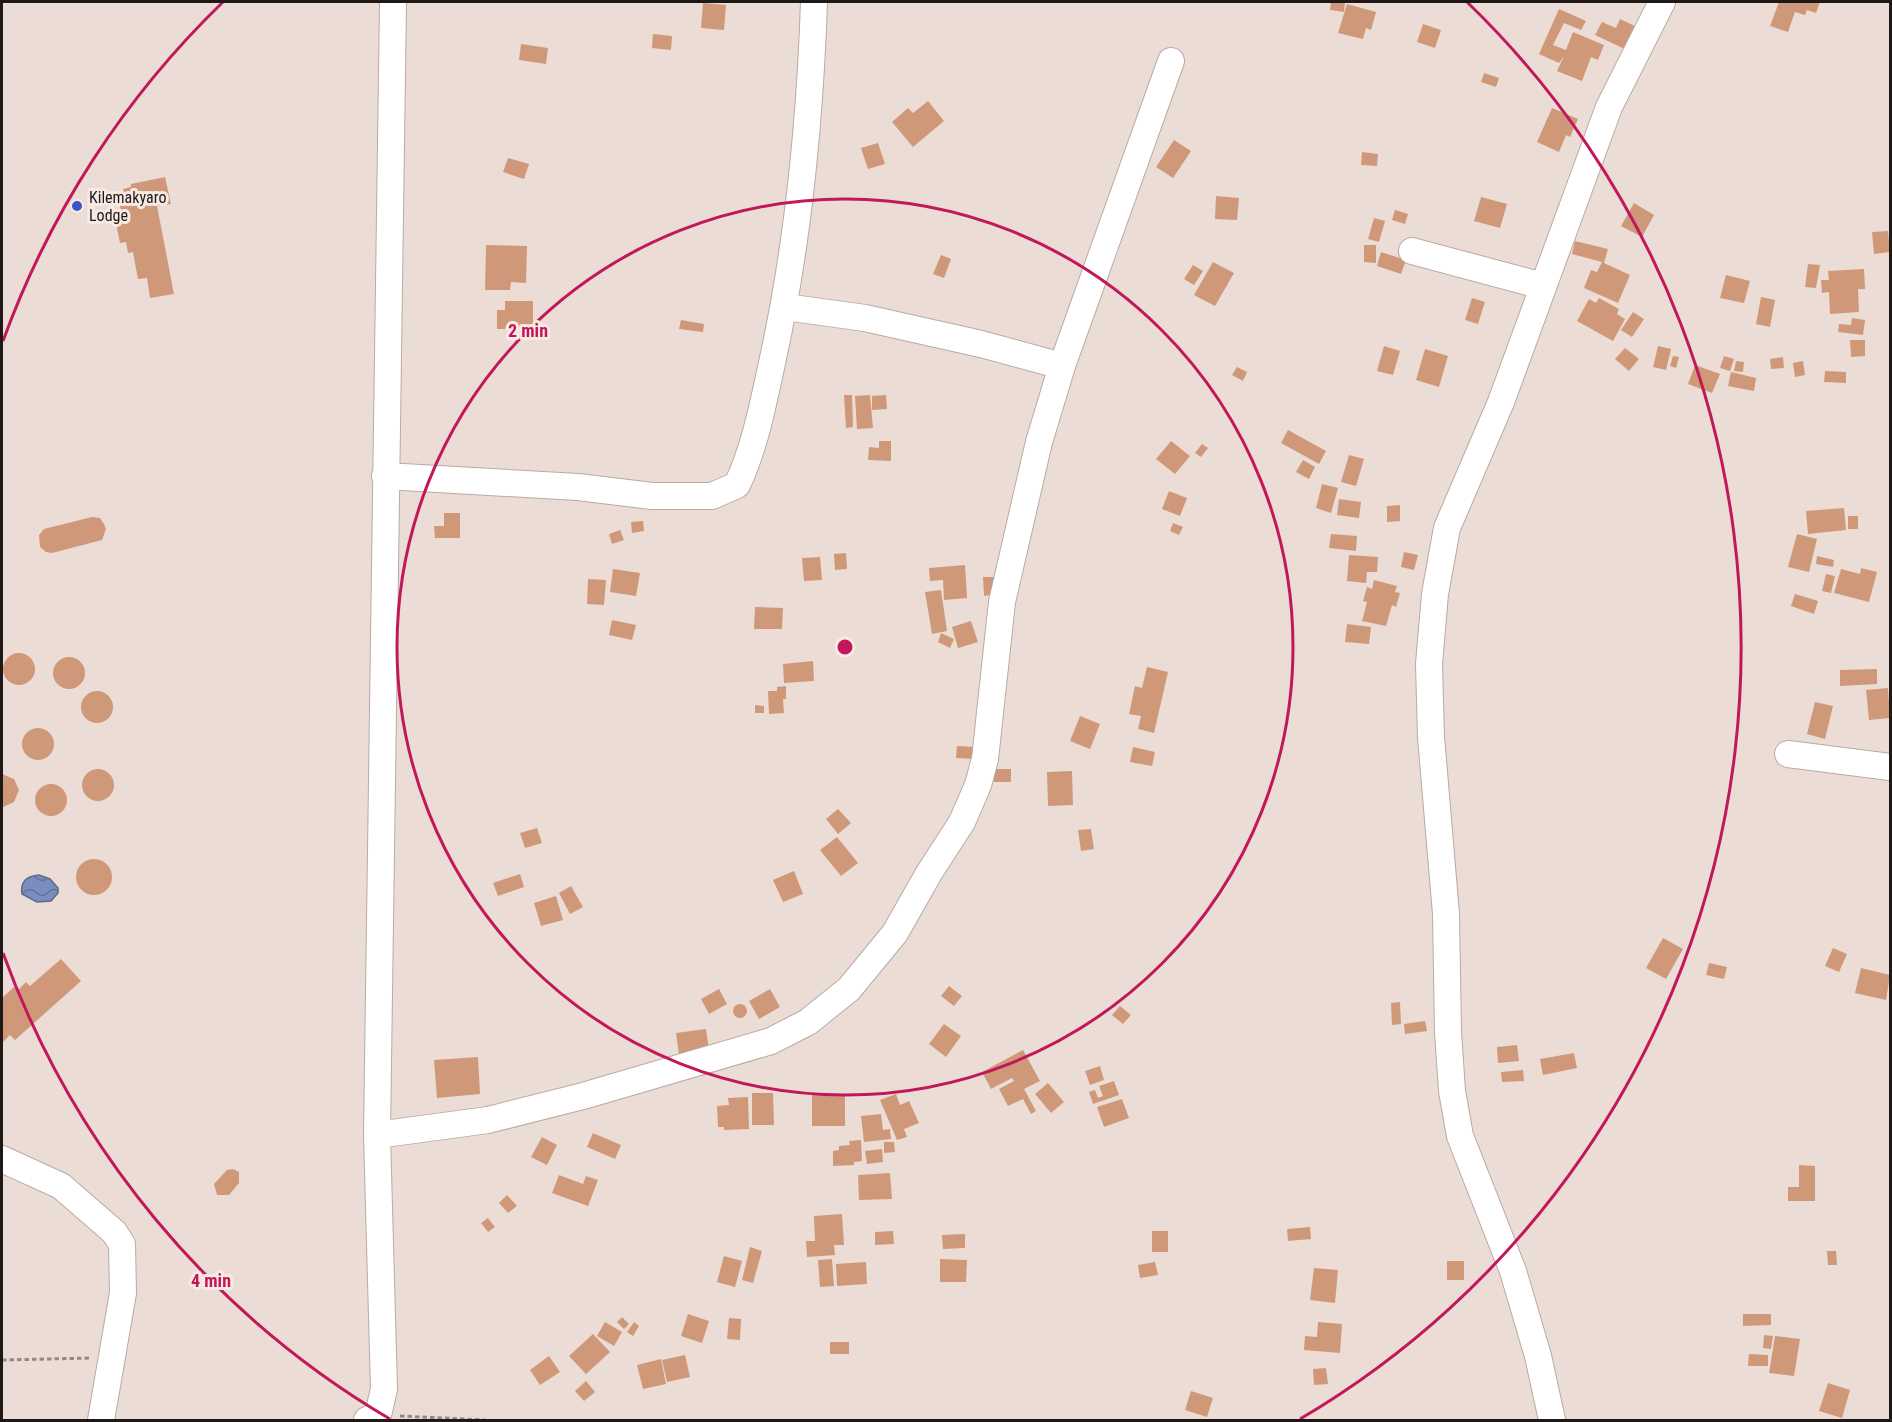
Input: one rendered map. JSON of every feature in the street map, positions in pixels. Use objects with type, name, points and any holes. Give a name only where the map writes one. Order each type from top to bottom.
[{"type":"street","points":[[372,1418],[384,1389],[377,1136],[393,2]]},
{"type":"street","points":[[385,476],[578,487],[652,496],[712,496],[737,485],[748,461],[785,307],[798,208],[808,103],[814,2]]},
{"type":"street","points":[[1552,1420],[1538,1356],[1513,1271],[1460,1136],[1452,1091],[1448,1032],[1446,914],[1431,737],[1429,664],[1435,594],[1447,528],[1501,402],[1609,107],[1662,2]]},
{"type":"street","points":[[377,1136],[488,1120],[583,1096],[771,1041],[808,1022],[849,989],[895,933],[929,873],[962,822],[978,784],[985,759],[1002,602],[1039,442],[1062,366],[1171,62]]},
{"type":"street","points":[[1412,251],[1543,286]]},
{"type":"street","points":[[785,307],[865,318],[981,344],[1062,366]]},
{"type":"street","points":[[1788,754],[1890,768]]},
{"type":"street","points":[[2,1159],[61,1186],[114,1232],[122,1244],[123,1293],[101,1420]]},
{"type":"path","points":[[2,1360],[110,1358]]},
{"type":"path","points":[[372,1418],[485,1420]]},
{"type":"water","points":[[39,875],[50,879],[58,888],[58,893],[51,901],[37,902],[22,894],[25,880]]},
{"type":"building","points":[[1331,2],[1345,2],[1344,12],[1330,10]]},
{"type":"building","points":[[1779,2],[1820,2],[1816,13],[1807,10],[1805,15],[1795,12],[1788,32],[1770,26]]},
{"type":"building","points":[[703,3],[726,5],[724,30],[701,28]]},
{"type":"building","points":[[1347,4],[1376,12],[1371,30],[1366,28],[1363,39],[1338,33]]},
{"type":"building","points":[[1559,9],[1586,21],[1581,30],[1564,23],[1553,45],[1566,50],[1573,32],[1604,45],[1598,60],[1591,57],[1582,81],[1557,71],[1564,56],[1559,63],[1539,54]]},
{"type":"building","points":[[1620,19],[1639,28],[1629,51],[1595,35],[1602,22],[1616,28]]},
{"type":"building","points":[[1423,24],[1441,30],[1435,48],[1417,42]]},
{"type":"building","points":[[653,34],[672,36],[671,50],[652,48]]},
{"type":"building","points":[[521,44],[548,48],[546,64],[519,60]]},
{"type":"building","points":[[1484,73],[1499,78],[1496,87],[1481,82]]},
{"type":"building","points":[[928,101],[944,121],[913,147],[892,122],[908,108],[913,113]]},
{"type":"building","points":[[1552,108],[1578,119],[1570,137],[1566,135],[1559,152],[1537,142]]},
{"type":"building","points":[[1174,140],[1191,151],[1173,178],[1156,167]]},
{"type":"building","points":[[878,143],[885,164],[868,169],[861,148]]},
{"type":"building","points":[[1362,152],[1378,154],[1377,166],[1361,165]]},
{"type":"building","points":[[508,158],[529,164],[524,179],[503,172]]},
{"type":"building","points":[[165,177],[171,204],[157,206],[174,294],[150,298],[147,278],[138,279],[133,252],[128,253],[126,242],[120,243],[115,218],[128,216],[127,209],[121,210],[118,197],[125,196],[123,189],[131,187],[131,184]]},
{"type":"building","points":[[1216,196],[1239,198],[1237,220],[1215,219]]},
{"type":"building","points":[[1481,197],[1507,204],[1500,228],[1474,221]]},
{"type":"building","points":[[1634,203],[1654,215],[1642,237],[1621,226]]},
{"type":"building","points":[[1395,210],[1408,214],[1405,224],[1392,220]]},
{"type":"building","points":[[1374,218],[1385,221],[1379,242],[1368,239]]},
{"type":"building","points":[[1888,231],[1890,252],[1874,254],[1872,232]]},
{"type":"building","points":[[1575,241],[1608,249],[1604,263],[1630,275],[1618,303],[1584,288],[1591,270],[1597,272],[1602,262],[1572,254]]},
{"type":"building","points":[[486,245],[527,246],[526,283],[511,282],[510,290],[485,290]]},
{"type":"building","points":[[1364,245],[1376,245],[1376,263],[1364,262]]},
{"type":"building","points":[[1381,252],[1406,260],[1401,274],[1377,266]]},
{"type":"building","points":[[941,255],[951,259],[944,278],[933,274]]},
{"type":"building","points":[[1213,262],[1234,273],[1215,306],[1194,295]]},
{"type":"building","points":[[1808,264],[1820,265],[1816,288],[1805,287]]},
{"type":"building","points":[[1193,265],[1203,271],[1194,285],[1184,279]]},
{"type":"building","points":[[1864,269],[1865,289],[1858,289],[1859,312],[1830,314],[1829,292],[1822,293],[1821,280],[1829,280],[1828,271]]},
{"type":"building","points":[[1726,275],[1750,281],[1744,303],[1720,298]]},
{"type":"building","points":[[1761,297],[1775,300],[1770,327],[1756,324]]},
{"type":"building","points":[[1472,298],[1485,302],[1478,324],[1465,320]]},
{"type":"building","points":[[1599,298],[1619,309],[1617,314],[1625,319],[1613,341],[1577,321],[1589,299],[1596,303]]},
{"type":"building","points":[[505,301],[533,301],[533,328],[497,329],[497,310],[505,310]]},
{"type":"building","points":[[1633,312],[1644,319],[1632,337],[1621,330]]},
{"type":"building","points":[[1852,318],[1865,320],[1863,335],[1838,332],[1839,324],[1851,325]]},
{"type":"building","points":[[681,320],[704,324],[703,332],[679,329]]},
{"type":"building","points":[[1850,340],[1865,340],[1865,356],[1851,357]]},
{"type":"building","points":[[1384,346],[1400,351],[1393,375],[1377,371]]},
{"type":"building","points":[[1658,346],[1671,349],[1666,370],[1653,367]]},
{"type":"building","points":[[1625,348],[1639,359],[1629,371],[1615,359]]},
{"type":"building","points":[[1425,349],[1448,356],[1439,387],[1416,380]]},
{"type":"building","points":[[1673,356],[1679,357],[1676,368],[1670,366]]},
{"type":"building","points":[[1724,356],[1734,359],[1730,371],[1720,368]]},
{"type":"building","points":[[1783,357],[1784,368],[1771,369],[1770,359]]},
{"type":"building","points":[[1736,361],[1744,362],[1743,372],[1734,371]]},
{"type":"building","points":[[1803,361],[1805,375],[1795,377],[1793,363]]},
{"type":"building","points":[[1695,365],[1720,374],[1712,393],[1688,384]]},
{"type":"building","points":[[1237,367],[1247,372],[1243,381],[1232,375]]},
{"type":"building","points":[[1825,371],[1846,372],[1846,383],[1824,382]]},
{"type":"building","points":[[1731,372],[1756,378],[1754,391],[1728,386]]},
{"type":"building","points":[[844,395],[852,395],[853,427],[846,428]]},
{"type":"building","points":[[870,395],[873,428],[857,429],[855,396]]},
{"type":"building","points":[[886,395],[887,409],[872,410],[872,396]]},
{"type":"building","points":[[1288,430],[1326,451],[1319,464],[1281,443]]},
{"type":"building","points":[[879,441],[891,441],[891,461],[868,460],[869,447],[879,448]]},
{"type":"building","points":[[1171,441],[1190,456],[1175,474],[1156,459]]},
{"type":"building","points":[[1202,444],[1208,448],[1201,457],[1195,453]]},
{"type":"building","points":[[1349,455],[1364,459],[1356,486],[1341,482]]},
{"type":"building","points":[[1303,460],[1315,467],[1309,479],[1296,472]]},
{"type":"building","points":[[1322,484],[1338,488],[1331,513],[1316,508]]},
{"type":"building","points":[[1169,491],[1187,498],[1180,516],[1162,509]]},
{"type":"building","points":[[1339,499],[1361,502],[1359,518],[1337,515]]},
{"type":"building","points":[[1400,505],[1400,521],[1387,522],[1387,506]]},
{"type":"building","points":[[1844,508],[1846,530],[1808,534],[1806,511]]},
{"type":"building","points":[[444,513],[460,513],[460,538],[435,538],[434,526],[444,526]]},
{"type":"building","points":[[1848,516],[1858,516],[1858,529],[1848,529]]},
{"type":"building","points":[[92,517],[100,518],[104,524],[106,529],[102,540],[52,553],[40,547],[39,535],[44,529]]},
{"type":"building","points":[[643,521],[644,531],[632,533],[631,522]]},
{"type":"building","points":[[1173,523],[1183,527],[1179,535],[1170,531]]},
{"type":"building","points":[[620,530],[624,540],[612,544],[609,534]]},
{"type":"building","points":[[1331,534],[1357,536],[1356,551],[1329,548]]},
{"type":"building","points":[[1797,534],[1817,539],[1809,572],[1788,567]]},
{"type":"building","points":[[1404,552],[1418,555],[1414,570],[1401,567]]},
{"type":"building","points":[[846,553],[847,569],[835,570],[834,554]]},
{"type":"building","points":[[1349,555],[1378,557],[1377,572],[1367,572],[1366,583],[1347,581]]},
{"type":"building","points":[[1817,556],[1834,560],[1833,567],[1816,564]]},
{"type":"building","points":[[820,557],[822,580],[804,581],[802,558]]},
{"type":"building","points":[[965,565],[967,598],[944,600],[943,580],[930,581],[929,568]]},
{"type":"building","points":[[1861,568],[1877,572],[1869,602],[1834,593],[1841,569],[1860,574]]},
{"type":"building","points":[[613,569],[640,573],[636,596],[610,592]]},
{"type":"building","points":[[1826,574],[1835,576],[1831,593],[1822,591]]},
{"type":"building","points":[[983,577],[994,577],[996,594],[984,596]]},
{"type":"building","points":[[588,579],[606,580],[604,605],[587,604]]},
{"type":"building","points":[[1374,580],[1397,586],[1395,592],[1400,593],[1396,607],[1392,605],[1386,626],[1362,621],[1367,602],[1363,601],[1367,587],[1372,589]]},
{"type":"building","points":[[941,590],[947,631],[932,634],[925,592]]},
{"type":"building","points":[[1795,594],[1818,601],[1814,614],[1791,606]]},
{"type":"building","points":[[755,607],[783,608],[782,629],[754,629]]},
{"type":"building","points":[[612,620],[636,625],[632,640],[609,635]]},
{"type":"building","points":[[971,621],[978,642],[958,648],[952,627]]},
{"type":"building","points":[[1347,624],[1371,627],[1369,644],[1345,642]]},
{"type":"building","points":[[941,633],[954,639],[950,648],[938,642]]},
{"type":"building","points":[[19,653],[30,658],[35,669],[30,680],[19,685],[8,680],[3,669],[8,658]]},
{"type":"building","points":[[69,657],[80,662],[85,673],[80,684],[69,689],[58,684],[53,673],[58,662]]},
{"type":"building","points":[[813,661],[814,681],[784,683],[783,664]]},
{"type":"building","points":[[1147,667],[1168,672],[1154,733],[1138,729],[1141,716],[1129,714],[1135,686],[1142,688]]},
{"type":"building","points":[[1877,669],[1877,684],[1840,686],[1840,670]]},
{"type":"building","points":[[786,686],[786,699],[783,699],[784,713],[769,714],[768,691],[777,691],[777,687]]},
{"type":"building","points":[[1888,688],[1890,718],[1869,720],[1866,690]]},
{"type":"building","points":[[97,691],[108,696],[113,707],[108,718],[97,723],[86,718],[81,707],[86,696]]},
{"type":"building","points":[[1815,702],[1833,706],[1825,739],[1807,734]]},
{"type":"building","points":[[755,705],[764,706],[764,713],[755,713]]},
{"type":"building","points":[[1080,716],[1100,724],[1090,749],[1070,741]]},
{"type":"building","points":[[38,728],[49,733],[54,744],[49,755],[38,760],[27,755],[22,744],[27,733]]},
{"type":"building","points":[[957,746],[975,747],[975,759],[956,758]]},
{"type":"building","points":[[1133,747],[1155,752],[1152,766],[1130,762]]},
{"type":"building","points":[[98,769],[109,774],[114,785],[109,796],[98,801],[87,796],[82,785],[87,774]]},
{"type":"building","points":[[994,769],[1011,769],[1011,782],[994,782]]},
{"type":"building","points":[[1072,771],[1073,805],[1048,806],[1047,772]]},
{"type":"building","points":[[2,774],[14,779],[19,790],[14,802],[3,807],[2,806]]},
{"type":"building","points":[[51,784],[62,789],[67,800],[62,811],[51,816],[40,811],[35,800],[40,789]]},
{"type":"building","points":[[838,809],[851,823],[838,834],[826,819]]},
{"type":"building","points":[[537,828],[542,843],[525,848],[520,833]]},
{"type":"building","points":[[1091,829],[1094,849],[1081,851],[1078,830]]},
{"type":"building","points":[[837,837],[858,863],[841,876],[820,850]]},
{"type":"building","points":[[94,859],[107,864],[112,877],[107,890],[94,895],[81,890],[76,877],[81,864]]},
{"type":"building","points":[[794,871],[803,894],[783,902],[773,880]]},
{"type":"building","points":[[520,874],[524,887],[498,896],[493,883]]},
{"type":"building","points":[[571,886],[583,907],[570,914],[559,893]]},
{"type":"building","points":[[556,896],[563,920],[541,926],[534,903]]},
{"type":"building","points":[[1663,938],[1683,949],[1666,979],[1646,968]]},
{"type":"building","points":[[1833,948],[1847,954],[1839,972],[1825,966]]},
{"type":"building","points":[[61,959],[81,981],[15,1040],[10,1035],[2,1043],[2,998],[14,987],[17,991],[26,982],[30,986]]},
{"type":"building","points":[[1709,963],[1727,967],[1724,979],[1706,975]]},
{"type":"building","points":[[1861,968],[1890,975],[1886,1000],[1855,993]]},
{"type":"building","points":[[949,986],[962,996],[954,1006],[941,996]]},
{"type":"building","points":[[719,989],[727,1004],[709,1014],[701,999]]},
{"type":"building","points":[[770,989],[780,1007],[759,1019],[749,1001]]},
{"type":"building","points":[[1400,1002],[1401,1024],[1392,1025],[1391,1003]]},
{"type":"building","points":[[740,1004],[745,1006],[747,1011],[745,1016],[740,1018],[735,1016],[733,1011],[735,1006]]},
{"type":"building","points":[[1120,1006],[1131,1015],[1123,1024],[1112,1015]]},
{"type":"building","points":[[1425,1021],[1427,1031],[1405,1034],[1404,1024]]},
{"type":"building","points":[[944,1024],[961,1036],[946,1057],[929,1044]]},
{"type":"building","points":[[706,1029],[709,1050],[679,1055],[676,1033]]},
{"type":"building","points":[[1517,1045],[1519,1061],[1498,1063],[1497,1047]]},
{"type":"building","points":[[1023,1050],[1040,1081],[1024,1089],[1036,1111],[1031,1114],[1023,1099],[1008,1106],[999,1089],[1014,1081],[1012,1078],[991,1089],[982,1072]]},
{"type":"building","points":[[1574,1053],[1577,1068],[1543,1075],[1540,1059]]},
{"type":"building","points":[[478,1057],[480,1094],[437,1098],[434,1060]]},
{"type":"building","points":[[1100,1066],[1104,1080],[1090,1085],[1085,1071]]},
{"type":"building","points":[[1523,1070],[1524,1081],[1502,1082],[1501,1072]]},
{"type":"building","points":[[1114,1081],[1119,1095],[1093,1104],[1089,1092],[1095,1090],[1098,1098],[1103,1096],[1099,1086]]},
{"type":"building","points":[[1048,1083],[1064,1102],[1051,1113],[1035,1094]]},
{"type":"building","points":[[752,1093],[773,1093],[774,1125],[752,1125]]},
{"type":"building","points":[[812,1094],[845,1094],[845,1126],[812,1126]]},
{"type":"building","points":[[896,1094],[900,1105],[909,1101],[919,1123],[904,1129],[907,1137],[897,1140],[880,1100]]},
{"type":"building","points":[[748,1097],[749,1129],[724,1130],[724,1127],[718,1127],[717,1106],[729,1105],[728,1098]]},
{"type":"building","points":[[1122,1099],[1129,1118],[1104,1127],[1097,1107]]},
{"type":"building","points":[[881,1114],[883,1130],[890,1129],[891,1139],[864,1142],[861,1116]]},
{"type":"building","points":[[593,1133],[621,1145],[615,1159],[587,1147]]},
{"type":"building","points":[[542,1137],[557,1145],[547,1165],[531,1157]]},
{"type":"building","points":[[861,1140],[862,1161],[854,1162],[854,1165],[833,1166],[833,1151],[839,1150],[839,1146],[850,1145],[849,1141]]},
{"type":"building","points":[[884,1142],[894,1142],[895,1152],[884,1153]]},
{"type":"building","points":[[882,1149],[883,1162],[867,1164],[865,1151]]},
{"type":"building","points":[[1799,1165],[1815,1166],[1815,1201],[1788,1201],[1788,1187],[1799,1187]]},
{"type":"building","points":[[233,1169],[239,1172],[239,1183],[229,1195],[217,1195],[214,1184],[227,1170]]},
{"type":"building","points":[[890,1173],[892,1199],[859,1200],[858,1175]]},
{"type":"building","points":[[559,1175],[583,1184],[586,1176],[598,1180],[588,1206],[552,1193]]},
{"type":"building","points":[[507,1195],[517,1206],[508,1213],[499,1203]]},
{"type":"building","points":[[842,1214],[844,1245],[834,1245],[835,1255],[807,1257],[806,1241],[815,1241],[814,1216]]},
{"type":"building","points":[[488,1218],[495,1227],[488,1232],[481,1223]]},
{"type":"building","points":[[1310,1227],[1311,1239],[1288,1241],[1287,1229]]},
{"type":"building","points":[[893,1231],[894,1244],[875,1245],[875,1232]]},
{"type":"building","points":[[1152,1231],[1168,1231],[1168,1252],[1152,1252]]},
{"type":"building","points":[[965,1234],[965,1248],[943,1249],[942,1235]]},
{"type":"building","points":[[750,1247],[762,1251],[753,1283],[742,1280]]},
{"type":"building","points":[[1827,1251],[1836,1251],[1837,1265],[1828,1265]]},
{"type":"building","points":[[724,1256],[742,1261],[735,1287],[717,1282]]},
{"type":"building","points":[[832,1259],[834,1286],[820,1287],[818,1260]]},
{"type":"building","points":[[940,1259],[967,1260],[966,1282],[940,1282]]},
{"type":"building","points":[[1447,1261],[1464,1261],[1464,1280],[1447,1280]]},
{"type":"building","points":[[866,1262],[867,1284],[837,1286],[836,1264]]},
{"type":"building","points":[[1155,1262],[1158,1275],[1140,1278],[1138,1265]]},
{"type":"building","points":[[1314,1268],[1338,1270],[1335,1303],[1310,1300]]},
{"type":"building","points":[[688,1314],[709,1321],[702,1343],[681,1336]]},
{"type":"building","points":[[1743,1314],[1771,1314],[1771,1325],[1743,1326]]},
{"type":"building","points":[[622,1317],[629,1324],[624,1329],[617,1322]]},
{"type":"building","points":[[729,1318],[741,1319],[740,1340],[727,1339]]},
{"type":"building","points":[[605,1322],[622,1332],[614,1346],[597,1336]]},
{"type":"building","points":[[634,1322],[639,1326],[633,1336],[627,1332]]},
{"type":"building","points":[[1318,1322],[1342,1324],[1340,1353],[1304,1350],[1305,1336],[1317,1337]]},
{"type":"building","points":[[593,1334],[610,1352],[586,1374],[569,1356]]},
{"type":"building","points":[[1764,1335],[1773,1336],[1771,1349],[1763,1348]]},
{"type":"building","points":[[1775,1336],[1800,1339],[1794,1376],[1769,1373]]},
{"type":"building","points":[[830,1342],[849,1342],[849,1354],[830,1354]]},
{"type":"building","points":[[1749,1354],[1768,1355],[1768,1366],[1748,1366]]},
{"type":"building","points":[[685,1355],[690,1377],[667,1382],[662,1360]]},
{"type":"building","points":[[549,1356],[560,1372],[540,1385],[530,1370]]},
{"type":"building","points":[[661,1359],[666,1384],[643,1389],[637,1365]]},
{"type":"building","points":[[1326,1368],[1328,1384],[1314,1385],[1313,1369]]},
{"type":"building","points":[[586,1381],[595,1392],[584,1401],[575,1391]]},
{"type":"building","points":[[1828,1383],[1850,1390],[1842,1418],[1819,1411]]},
{"type":"building","points":[[1191,1391],[1213,1398],[1207,1417],[1185,1410]]},
{"type":"place","name":"Kilemakyaro Lodge","points":[[77,206]]}]
